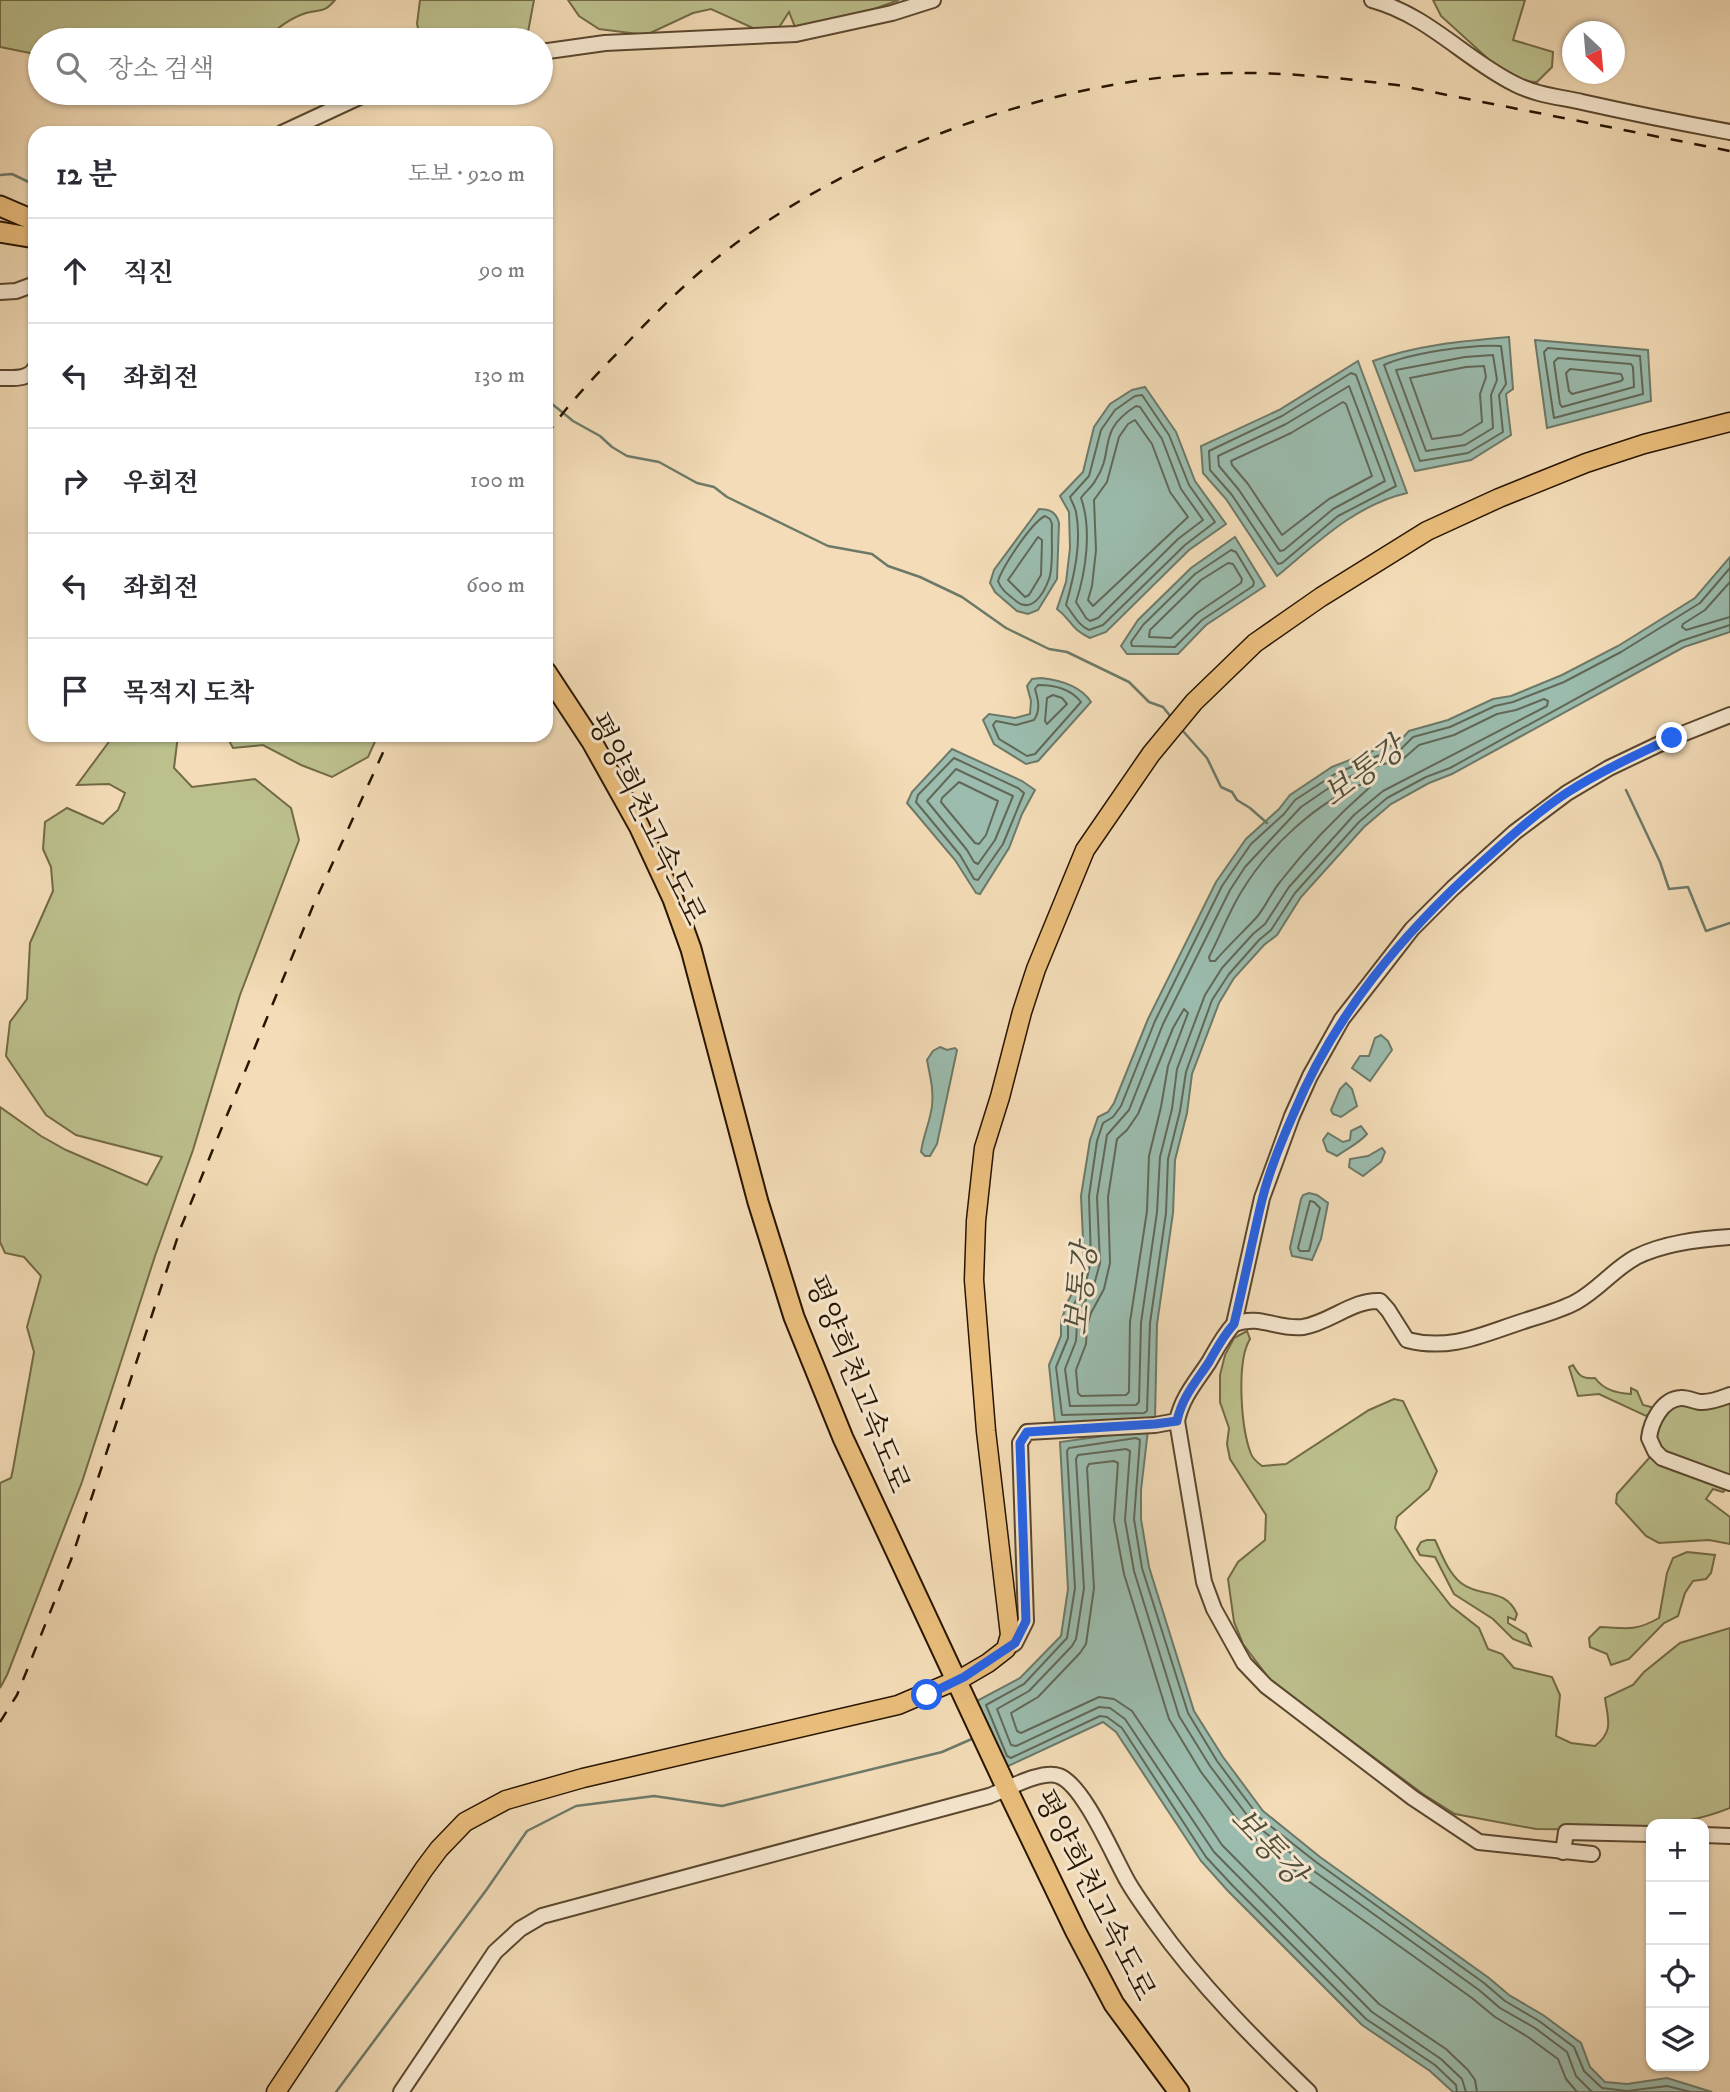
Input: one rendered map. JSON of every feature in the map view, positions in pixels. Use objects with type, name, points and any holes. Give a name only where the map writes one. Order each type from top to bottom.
[{"type":"highway","points":[[4,210],[28,218]]},
{"type":"highway","points":[[1,232],[28,236]]},
{"type":"highway","name":"평양희천고속도로","points":[[553,683],[592,742],[639,826],[673,899],[694,960],[758,1202],[794,1317],[843,1438],[953,1688]]},
{"type":"highway","name":"평양희천고속도로","points":[[553,702],[588,757],[655,891],[694,995],[762,1249],[786,1326],[829,1430],[1000,1788],[1073,1951],[1107,2011],[1165,2092]]},
{"type":"highway","name":"평양희천고속도로","points":[[1000,1788],[1114,2004],[1179,2092]]},
{"type":"main road","points":[[276,2092],[371,1946],[439,1849],[465,1822],[488,1808],[518,1796],[583,1778],[898,1705],[953,1688],[1006,1650],[1010,1636],[986,1431],[974,1280],[980,1184],[984,1148],[1022,1012],[1036,970],[1085,850],[1151,754],[1194,702],[1255,643],[1321,597],[1427,531],[1499,498],[1586,463],[1644,444],[1730,422]]},
{"type":"street","points":[[553,50],[605,43],[796,34],[892,13],[933,0]]},
{"type":"street","points":[[1372,0],[1405,13],[1449,39],[1500,76],[1535,93],[1730,132]]},
{"type":"street","points":[[297,126],[342,105]]},
{"type":"street","points":[[0,292],[28,287]]},
{"type":"street","points":[[0,378],[28,376]]},
{"type":"street","points":[[1592,1854],[1479,1842],[1391,1781],[1266,1686],[1251,1671],[1213,1609],[1204,1582],[1177,1421],[1185,1396],[1234,1324],[1262,1198],[1306,1086],[1342,1019],[1412,929],[1516,832],[1567,793],[1609,768],[1672,738],[1730,715]]},
{"type":"street","points":[[1234,1324],[1245,1320],[1260,1320],[1284,1327],[1303,1326],[1320,1322],[1371,1301],[1380,1301],[1407,1340],[1426,1345],[1447,1344],[1475,1338],[1577,1302],[1638,1256],[1704,1239],[1730,1237]]},
{"type":"street","points":[[1730,1395],[1701,1402],[1677,1399],[1654,1417],[1649,1438],[1662,1458],[1730,1483]]},
{"type":"street","points":[[1006,1650],[1015,1643],[1026,1621],[1020,1443],[1027,1432],[1177,1421]]},
{"type":"street","points":[[401,2092],[495,1952],[520,1930],[542,1916],[1049,1775],[1058,1775],[1068,1781],[1082,1798],[1130,1886],[1185,1964],[1256,2041],[1309,2092]]},
{"type":"street","points":[[1563,1852],[1566,1832],[1646,1834]]},
{"type":"street","points":[[1709,1835],[1730,1836]]},
{"type":"green space","points":[[0,0],[335,0],[325,9],[306,13],[278,28],[28,28],[28,53],[0,47]]},
{"type":"green space","points":[[420,0],[534,0],[529,28],[418,28]]},
{"type":"green space","points":[[568,0],[899,0],[874,9],[795,27],[789,12],[778,29],[753,28],[711,9],[693,13],[646,35],[599,29],[579,16]]},
{"type":"green space","points":[[1433,0],[1525,0],[1513,40],[1553,52],[1552,67],[1537,82],[1520,81],[1496,66],[1441,16]]},
{"type":"green space","points":[[109,742],[177,742],[174,768],[192,787],[255,779],[291,808],[299,840],[240,995],[193,1150],[155,1256],[82,1482],[0,1688],[0,1483],[11,1478],[13,1469],[34,1352],[27,1327],[41,1276],[24,1257],[5,1253],[0,1242],[0,1107],[66,1150],[147,1185],[162,1157],[76,1135],[46,1115],[6,1056],[10,1022],[27,999],[30,943],[53,891],[51,867],[43,849],[45,822],[67,808],[103,824],[118,810],[125,793],[109,784],[77,785]]},
{"type":"green space","points":[[230,742],[375,742],[368,757],[332,777],[301,765],[263,745],[233,748]]},
{"type":"green space","points":[[1247,1331],[1250,1339],[1243,1363],[1243,1412],[1251,1454],[1262,1466],[1286,1464],[1369,1410],[1394,1399],[1403,1401],[1437,1471],[1429,1489],[1397,1517],[1395,1528],[1415,1560],[1451,1606],[1479,1628],[1488,1649],[1502,1654],[1514,1668],[1552,1677],[1560,1695],[1556,1736],[1571,1743],[1595,1746],[1607,1730],[1605,1698],[1633,1685],[1644,1672],[1680,1643],[1730,1628],[1730,1808],[1695,1819],[1646,1819],[1644,1830],[1536,1829],[1455,1814],[1423,1794],[1271,1681],[1243,1644],[1234,1622],[1228,1579],[1238,1562],[1265,1540],[1266,1515],[1230,1459],[1227,1444],[1229,1428],[1220,1402],[1220,1375],[1225,1355],[1234,1338]]},
{"type":"green space","points":[[1573,1365],[1581,1376],[1595,1378],[1611,1390],[1631,1394],[1631,1388],[1637,1391],[1643,1405],[1655,1408],[1646,1416],[1599,1394],[1578,1396],[1569,1367]]},
{"type":"green space","points":[[1730,1401],[1730,1478],[1665,1455],[1655,1440],[1656,1425],[1674,1404]]},
{"type":"green space","points":[[1650,1457],[1676,1471],[1728,1487],[1723,1492],[1713,1489],[1706,1499],[1730,1517],[1730,1544],[1709,1540],[1659,1543],[1646,1536],[1616,1503],[1617,1494]]},
{"type":"green space","points":[[1435,1540],[1449,1569],[1461,1583],[1468,1588],[1499,1596],[1512,1606],[1517,1614],[1515,1620],[1508,1617],[1508,1623],[1526,1634],[1531,1646],[1513,1639],[1493,1619],[1454,1594],[1435,1557],[1420,1555],[1417,1549],[1421,1542]]},
{"type":"green space","points":[[1687,1552],[1715,1555],[1711,1573],[1706,1579],[1693,1581],[1685,1593],[1678,1616],[1664,1623],[1629,1659],[1611,1665],[1607,1654],[1590,1647],[1589,1638],[1600,1627],[1636,1627],[1659,1618],[1667,1573],[1673,1558]]},
{"type":"water","points":[[1509,337],[1513,389],[1506,394],[1511,435],[1471,460],[1415,471],[1373,361],[1423,347]]},
{"type":"water","points":[[1535,340],[1648,350],[1651,401],[1547,428]]},
{"type":"water","points":[[1358,361],[1407,493],[1370,506],[1354,516],[1322,538],[1277,576],[1226,499],[1203,473],[1201,446],[1279,410]]},
{"type":"water","points":[[1145,387],[1176,432],[1195,481],[1226,524],[1189,550],[1106,632],[1090,638],[1078,631],[1057,609],[1066,582],[1070,548],[1069,512],[1060,496],[1083,472],[1094,427],[1110,404],[1132,390]]},
{"type":"water","points":[[1039,509],[1052,512],[1059,523],[1057,579],[1038,610],[1028,614],[1017,611],[995,592],[990,583],[994,570]]},
{"type":"water","points":[[1235,537],[1265,586],[1206,625],[1178,654],[1127,654],[1121,646],[1138,620],[1191,568]]},
{"type":"water","name":"보통강","points":[[1730,557],[1730,632],[1684,647],[1452,774],[1391,804],[1364,827],[1301,897],[1277,935],[1264,945],[1234,978],[1219,1003],[1192,1074],[1187,1113],[1175,1160],[1173,1213],[1157,1324],[1155,1420],[1055,1423],[1049,1365],[1061,1336],[1061,1322],[1067,1303],[1080,1279],[1084,1260],[1081,1196],[1090,1140],[1098,1117],[1108,1112],[1114,1103],[1148,1019],[1216,882],[1246,839],[1279,809],[1290,795],[1332,767],[1397,744],[1409,731],[1448,720],[1493,699],[1511,696],[1562,675],[1618,646],[1695,598]]},
{"type":"water","points":[[1041,678],[1069,684],[1081,691],[1091,702],[1038,761],[1026,764],[994,744],[983,720],[989,714],[1015,718],[1030,714],[1031,701],[1027,686],[1032,679]]},
{"type":"water","points":[[952,749],[1022,781],[1035,790],[1009,848],[980,894],[976,893],[955,860],[907,803],[912,792]]},
{"type":"water","points":[[1381,1035],[1392,1050],[1370,1081],[1352,1068],[1360,1056],[1369,1056],[1375,1038]]},
{"type":"water","points":[[940,1047],[957,1050],[937,1144],[930,1156],[925,1156],[921,1152],[932,1100],[927,1060],[933,1051]]},
{"type":"water","points":[[1346,1083],[1352,1089],[1357,1106],[1341,1117],[1333,1114],[1331,1110],[1340,1089]]},
{"type":"water","points":[[1361,1126],[1367,1134],[1356,1143],[1337,1156],[1327,1151],[1323,1140],[1328,1133],[1343,1142],[1350,1140],[1351,1131]]},
{"type":"water","points":[[1382,1148],[1385,1152],[1381,1162],[1363,1176],[1349,1167],[1350,1159],[1368,1156]]},
{"type":"water","points":[[1309,1193],[1328,1203],[1321,1239],[1312,1260],[1292,1256],[1290,1248],[1301,1199]]},
{"type":"water","name":"보통강","points":[[1148,1430],[1141,1490],[1141,1519],[1149,1567],[1194,1711],[1223,1757],[1263,1811],[1320,1857],[1509,1995],[1543,2015],[1581,2043],[1590,2067],[1605,2082],[1627,2084],[1667,2078],[1712,2092],[1453,2092],[1430,2071],[1362,2025],[1228,1891],[1201,1861],[1116,1732],[1103,1722],[1004,1768],[975,1702],[1020,1678],[1061,1636],[1068,1589],[1060,1442]]},
{"type":"waterway","points":[[0,175],[12,174],[28,182]]},
{"type":"waterway","points":[[553,405],[627,456],[659,462],[828,546],[872,554],[888,566],[920,577],[962,597],[1006,628],[1049,649],[1067,652],[1129,682],[1149,702],[1163,707],[1171,717]]},
{"type":"waterway","points":[[1182,730],[1207,758],[1221,787],[1232,792],[1237,800],[1267,823]]},
{"type":"waterway","points":[[1626,790],[1660,862],[1669,889],[1688,887],[1706,931],[1730,923]]},
{"type":"waterway","points":[[336,2092],[527,1831],[576,1806],[654,1796],[722,1806],[942,1752],[974,1738]]},
{"type":"railway","points":[[553,427],[586,387],[655,314],[739,241],[792,206],[851,173],[913,144],[979,119],[1046,99],[1114,85],[1180,76],[1244,73],[1302,75],[1397,85],[1730,151]]},
{"type":"railway","points":[[0,1722],[17,1695],[71,1560],[181,1227],[313,906],[388,742]]},
{"type":"route","points":[[927,1695],[964,1677],[1015,1643],[1026,1621],[1020,1443],[1027,1432],[1177,1421],[1185,1396],[1234,1324],[1262,1198],[1292,1116],[1310,1076],[1342,1019],[1412,929],[1516,832],[1567,793],[1609,768],[1672,738]]}]
